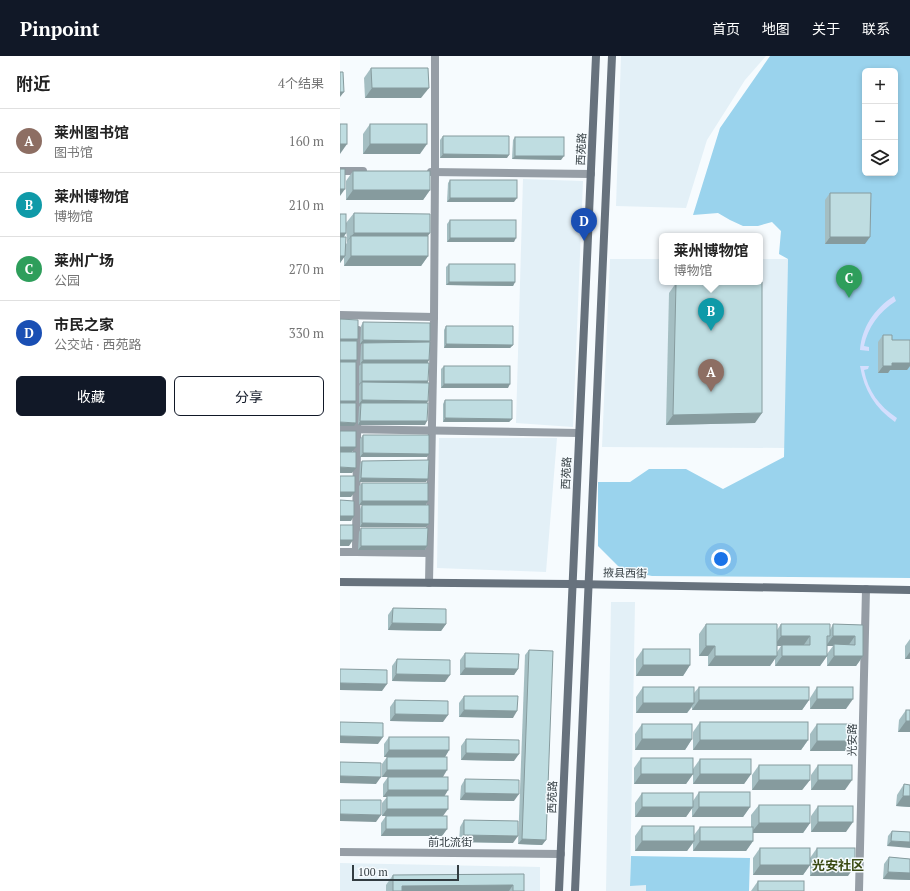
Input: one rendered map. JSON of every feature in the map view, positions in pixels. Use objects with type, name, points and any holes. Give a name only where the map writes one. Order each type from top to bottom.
[{"type":"main road","name":"西苑路","points":[[559,891],[596,56]]},
{"type":"main road","points":[[575,891],[612,56]]},
{"type":"main road","name":"掖县西街","points":[[340,582],[588,584],[910,590]]},
{"type":"street","points":[[429,583],[434,317],[435,56]]},
{"type":"street","points":[[340,171],[372,171]]},
{"type":"street","points":[[420,172],[591,174]]},
{"type":"street","points":[[340,315],[434,317]]},
{"type":"street","points":[[356,552],[358,315]]},
{"type":"street","points":[[340,430],[579,433]]},
{"type":"street","points":[[340,552],[429,553]]},
{"type":"street","name":"光安路","points":[[859,891],[866,589]]},
{"type":"street","name":"前北流街","points":[[340,852],[561,854]]},
{"type":"shaded area","points":[[621,56],[766,56],[745,80],[707,140],[686,208],[616,206]]},
{"type":"shaded area","points":[[770,56],[910,56],[910,578],[652,576],[622,570],[598,546],[598,482],[630,482],[649,469],[686,469],[723,489],[784,457],[788,259],[779,254],[781,231],[772,222],[758,226],[743,226],[718,213],[693,215],[720,128]]},
{"type":"shaded area","points":[[523,179],[583,181],[573,427],[516,423]]},
{"type":"shaded area","points":[[610,259],[659,259],[659,285],[763,285],[763,259],[788,259],[785,448],[602,447]]},
{"type":"shaded area","points":[[894,296],[896,301],[879,315],[868,332],[864,346],[869,347],[869,351],[860,350],[863,334],[870,319],[887,301]]},
{"type":"shaded area","points":[[860,366],[869,366],[868,369],[864,370],[868,385],[880,403],[897,418],[895,422],[882,411],[872,398],[864,383]]},
{"type":"shaded area","points":[[439,438],[557,438],[546,572],[437,568]]},
{"type":"shaded area","points":[[611,602],[635,602],[630,885],[646,885],[646,891],[606,891]]},
{"type":"shaded area","points":[[631,856],[750,858],[749,891],[646,891],[646,885],[630,886]]},
{"type":"shaded area","points":[[340,863],[540,867],[540,891],[340,891]]},
{"type":"building","points":[[371,68],[428,68],[429,88],[372,88]]},
{"type":"building","points":[[340,72],[343,72],[344,92],[340,92]]},
{"type":"building","points":[[340,124],[347,124],[347,144],[340,144]]},
{"type":"building","points":[[370,124],[427,124],[427,144],[370,144]]},
{"type":"building","points":[[443,136],[509,136],[509,155],[443,154]]},
{"type":"building","points":[[515,137],[564,137],[564,156],[515,156]]},
{"type":"building","points":[[340,169],[345,169],[345,189],[340,189]]},
{"type":"building","points":[[353,171],[430,171],[430,190],[353,190]]},
{"type":"building","points":[[450,180],[517,180],[517,198],[450,198]]},
{"type":"building","points":[[830,193],[871,193],[870,237],[830,237]]},
{"type":"building","points":[[354,213],[430,214],[430,233],[354,233]]},
{"type":"building","points":[[340,214],[346,214],[346,233],[340,233]]},
{"type":"building","points":[[450,220],[516,220],[516,238],[450,238]]},
{"type":"building","points":[[351,236],[428,236],[428,256],[351,256]]},
{"type":"building","points":[[340,237],[346,237],[345,256],[340,256]]},
{"type":"building","points":[[449,264],[515,264],[515,282],[449,282]]},
{"type":"building","points":[[676,285],[762,285],[762,413],[673,415]]},
{"type":"building","points":[[340,319],[358,320],[358,339],[340,339]]},
{"type":"building","points":[[363,322],[430,323],[430,341],[363,340]]},
{"type":"building","points":[[446,326],[513,326],[513,345],[446,344]]},
{"type":"building","points":[[883,335],[892,335],[892,340],[910,340],[910,363],[892,363],[892,366],[883,366]]},
{"type":"building","points":[[340,341],[357,341],[357,360],[340,360]]},
{"type":"building","points":[[430,342],[429,360],[363,360],[363,343]]},
{"type":"building","points":[[340,362],[356,362],[356,401],[340,401]]},
{"type":"building","points":[[362,363],[429,363],[428,381],[362,381]]},
{"type":"building","points":[[444,366],[510,366],[510,384],[444,384]]},
{"type":"building","points":[[362,382],[429,383],[428,401],[362,400]]},
{"type":"building","points":[[445,400],[512,400],[512,419],[445,418]]},
{"type":"building","points":[[340,403],[356,403],[356,423],[340,422]]},
{"type":"building","points":[[361,403],[428,403],[427,421],[360,421]]},
{"type":"building","points":[[340,431],[356,431],[356,447],[340,447]]},
{"type":"building","points":[[363,435],[429,435],[429,454],[363,453]]},
{"type":"building","points":[[340,452],[356,452],[356,468],[340,467]]},
{"type":"building","points":[[429,460],[428,479],[361,478],[362,461]]},
{"type":"building","points":[[340,476],[355,476],[355,492],[340,492]]},
{"type":"building","points":[[362,483],[428,483],[428,501],[362,501]]},
{"type":"building","points":[[340,500],[354,501],[354,516],[340,516]]},
{"type":"building","points":[[362,505],[429,505],[429,524],[362,523]]},
{"type":"building","points":[[340,525],[353,525],[353,540],[340,540]]},
{"type":"building","points":[[361,528],[428,528],[427,546],[361,546]]},
{"type":"building","points":[[393,608],[446,609],[446,624],[392,623]]},
{"type":"building","points":[[706,624],[777,624],[777,656],[715,656],[715,646],[706,646]]},
{"type":"building","points":[[781,624],[830,624],[830,636],[827,636],[827,656],[782,656],[782,645],[810,645],[810,636],[781,636]]},
{"type":"building","points":[[833,624],[863,625],[863,656],[834,656],[834,644],[855,645],[855,636],[833,636]]},
{"type":"building","points":[[643,649],[690,649],[690,665],[643,665]]},
{"type":"building","points":[[529,650],[553,651],[546,840],[522,839]]},
{"type":"building","points":[[465,653],[519,654],[518,669],[465,668]]},
{"type":"building","points":[[397,659],[450,660],[450,675],[396,674]]},
{"type":"building","points":[[340,669],[387,670],[387,684],[340,683]]},
{"type":"building","points":[[643,687],[694,687],[694,703],[643,703]]},
{"type":"building","points":[[699,687],[809,687],[809,700],[699,700]]},
{"type":"building","points":[[817,687],[853,687],[853,699],[817,699]]},
{"type":"building","points":[[464,696],[518,696],[517,711],[464,710]]},
{"type":"building","points":[[395,700],[448,701],[448,715],[395,714]]},
{"type":"building","points":[[906,710],[910,710],[910,721],[906,721]]},
{"type":"building","points":[[340,722],[383,723],[383,737],[340,736]]},
{"type":"building","points":[[700,722],[808,722],[808,740],[700,740]]},
{"type":"building","points":[[642,724],[692,724],[692,739],[642,739]]},
{"type":"building","points":[[817,724],[854,724],[854,741],[817,741]]},
{"type":"building","points":[[389,737],[449,737],[449,750],[389,750]]},
{"type":"building","points":[[466,739],[519,740],[519,754],[466,753]]},
{"type":"building","points":[[387,757],[447,757],[447,770],[387,770]]},
{"type":"building","points":[[641,758],[693,758],[693,774],[641,774]]},
{"type":"building","points":[[700,759],[751,759],[751,774],[700,774]]},
{"type":"building","points":[[340,762],[381,763],[381,777],[340,776]]},
{"type":"building","points":[[759,765],[810,765],[810,780],[759,780]]},
{"type":"building","points":[[818,765],[852,765],[852,780],[818,780]]},
{"type":"building","points":[[388,777],[448,777],[448,790],[388,790]]},
{"type":"building","points":[[465,779],[519,780],[519,794],[465,793]]},
{"type":"building","points":[[904,784],[910,785],[910,796],[903,796]]},
{"type":"building","points":[[699,792],[750,792],[750,807],[699,807]]},
{"type":"building","points":[[642,793],[693,793],[693,807],[642,807]]},
{"type":"building","points":[[387,796],[448,796],[448,809],[387,809]]},
{"type":"building","points":[[340,800],[381,800],[381,815],[340,814]]},
{"type":"building","points":[[759,805],[810,805],[810,823],[759,823]]},
{"type":"building","points":[[818,806],[853,806],[853,822],[818,822]]},
{"type":"building","points":[[386,816],[447,816],[447,829],[386,829]]},
{"type":"building","points":[[464,820],[518,821],[518,836],[464,835]]},
{"type":"building","points":[[642,826],[694,826],[694,841],[642,841]]},
{"type":"building","points":[[700,827],[753,827],[753,841],[700,841]]},
{"type":"building","points":[[892,831],[910,832],[910,842],[891,841]]},
{"type":"building","points":[[760,848],[810,848],[810,865],[760,865]]},
{"type":"building","points":[[817,848],[855,848],[855,866],[817,866]]},
{"type":"building","points":[[889,857],[910,859],[910,873],[888,872]]},
{"type":"building","points":[[524,874],[524,891],[513,891],[513,885],[402,886],[402,891],[393,891],[393,875]]},
{"type":"building","points":[[758,881],[804,881],[804,891],[758,891]]},
{"type":"place","name":"市民之家","points":[[584,241]]},
{"type":"place","name":"莱州广场","points":[[849,298]]},
{"type":"place","name":"莱州博物馆","points":[[711,331]]},
{"type":"place","name":"莱州图书馆","points":[[711,392]]},
{"type":"district","name":"光安社区","points":[[838,865]]}]
